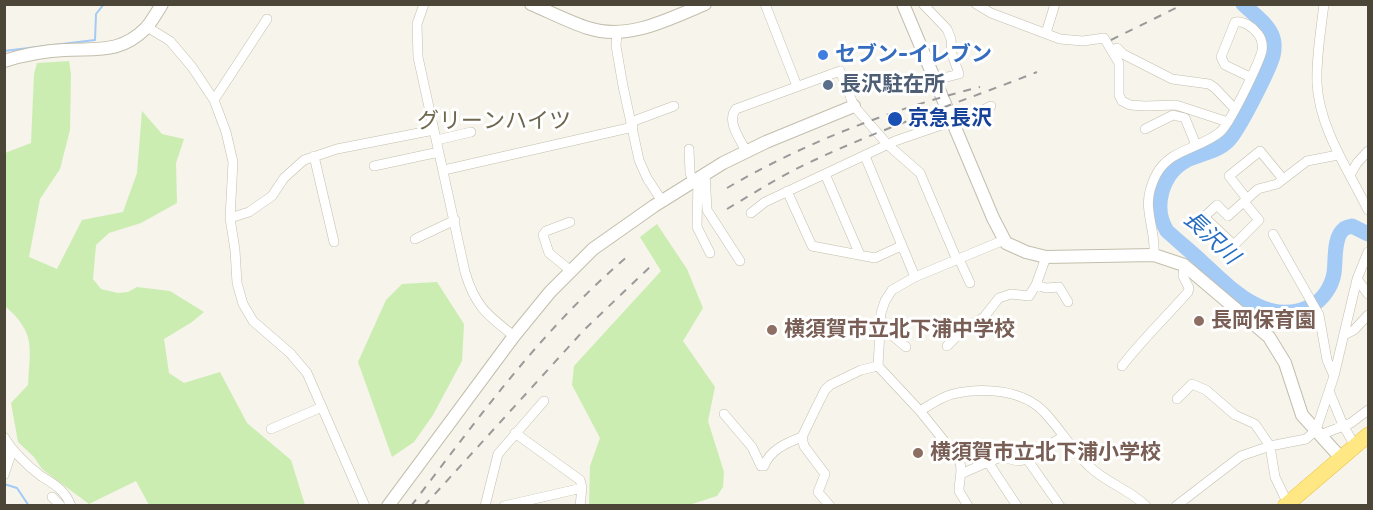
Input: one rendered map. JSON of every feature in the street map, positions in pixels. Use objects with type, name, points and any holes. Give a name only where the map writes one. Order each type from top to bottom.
[{"type":"highway","points":[[1287,505],[1368,435]]},
{"type":"street","points":[[4,61],[64,50],[110,49],[130,40],[147,27],[162,4]]},
{"type":"street","points":[[424,4],[417,24],[416,45],[465,272],[473,294],[482,309],[514,336]]},
{"type":"street","points":[[531,4],[587,28],[617,32],[651,26],[705,4]]},
{"type":"street","points":[[765,4],[797,86]]},
{"type":"street","points":[[923,4],[947,29],[959,74],[935,80]]},
{"type":"street","points":[[976,4],[991,13],[1060,39],[1072,42],[1102,37],[1119,63],[1119,95],[1122,101],[1130,105],[1176,105],[1228,122]]},
{"type":"street","points":[[1046,33],[1055,4]]},
{"type":"street","points":[[1324,4],[1317,83],[1329,133],[1338,155],[1368,210]]},
{"type":"street","points":[[908,6],[935,80],[1004,240],[1015,249],[1046,257],[1154,255],[1184,265],[1269,337],[1285,363],[1302,415],[1341,458]]},
{"type":"street","points":[[214,100],[267,19]]},
{"type":"street","points":[[1154,255],[1148,215],[1149,191],[1157,172],[1168,160],[1221,132],[1235,109],[1262,52],[1262,43],[1255,30],[1238,21],[1235,22],[1221,57],[1225,65],[1250,77]]},
{"type":"street","points":[[147,27],[170,41],[214,100],[226,132],[233,162],[230,218],[237,283],[243,304],[253,321],[290,353],[307,372],[365,506]]},
{"type":"street","points":[[617,32],[616,46],[623,86],[642,170],[662,201]]},
{"type":"street","points":[[1111,51],[1117,48],[1123,54],[1172,79],[1209,84],[1235,109]]},
{"type":"street","points":[[746,151],[731,121],[736,109],[840,71],[854,106],[887,144],[920,173],[970,284]]},
{"type":"street","points":[[444,170],[632,124],[674,106]]},
{"type":"street","points":[[388,506],[514,336],[570,271],[608,238],[699,177],[746,151],[854,106]]},
{"type":"street","points":[[751,213],[765,201],[887,144],[953,123],[991,106]]},
{"type":"street","points":[[1145,129],[1173,115],[1185,118],[1196,145]]},
{"type":"street","points":[[230,218],[249,212],[272,196],[284,178],[296,166],[314,156],[337,149],[403,138],[434,130]]},
{"type":"street","points":[[436,140],[471,132]]},
{"type":"street","points":[[689,149],[690,173],[699,177]]},
{"type":"street","points":[[1283,179],[1260,151],[1229,176],[1245,200],[1259,220],[1234,245],[1204,217],[1217,205],[1228,216],[1245,200],[1258,189],[1277,184],[1307,161],[1338,155]]},
{"type":"street","points":[[1350,175],[1368,151]]},
{"type":"street","points":[[374,166],[440,152]]},
{"type":"street","points":[[314,156],[334,242]]},
{"type":"street","points":[[865,156],[915,277]]},
{"type":"street","points":[[825,174],[860,255]]},
{"type":"street","points":[[699,177],[697,227],[710,253]]},
{"type":"street","points":[[699,177],[707,210],[740,261]]},
{"type":"street","points":[[788,191],[812,246],[875,258],[901,246]]},
{"type":"street","points":[[415,239],[454,220]]},
{"type":"street","points":[[570,222],[546,231],[543,235],[549,253],[570,271]]},
{"type":"street","points":[[1273,234],[1318,315],[1327,360],[1334,376]]},
{"type":"street","points":[[968,506],[959,491],[962,474],[958,458],[920,411],[878,366],[880,325],[885,301],[892,290],[915,277],[1004,240]]},
{"type":"street","points":[[1318,432],[1346,334],[1357,279],[1368,252]]},
{"type":"street","points":[[947,346],[960,333],[984,317],[999,298],[1011,294],[1029,296],[1036,285],[1046,257]]},
{"type":"street","points":[[1122,366],[1140,342],[1188,292],[1189,288],[1183,276],[1184,265]]},
{"type":"street","points":[[1357,279],[1368,294]]},
{"type":"street","points":[[1036,285],[1046,288],[1059,287],[1068,302]]},
{"type":"street","points":[[1346,334],[1354,330],[1368,315]]},
{"type":"street","points":[[880,325],[906,347]]},
{"type":"street","points":[[830,506],[818,492],[825,474],[804,446],[802,437],[825,390],[840,379],[878,366]]},
{"type":"street","points":[[1177,399],[1192,384],[1206,390],[1235,415],[1255,424],[1270,446],[1275,477],[1287,505]]},
{"type":"street","points":[[920,411],[953,394],[983,391],[1008,393],[1028,399],[1044,412],[1062,437],[1089,466],[1112,484],[1134,495],[1146,506]]},
{"type":"street","points":[[1329,391],[1343,425],[1355,446]]},
{"type":"street","points":[[485,506],[498,454],[544,401]]},
{"type":"street","points":[[271,429],[322,407]]},
{"type":"street","points":[[1176,506],[1241,456],[1270,446],[1306,439],[1318,432],[1351,423],[1368,410]]},
{"type":"street","points":[[724,414],[753,447],[762,466],[786,443],[802,437]]},
{"type":"street","points":[[515,434],[580,480],[582,488],[580,506]]},
{"type":"street","points":[[962,474],[1001,457],[1018,461],[1027,459],[1062,437]]},
{"type":"street","points":[[4,475],[10,458],[7,441]]},
{"type":"street","points":[[7,441],[41,476],[61,489],[71,506]]},
{"type":"street","points":[[1027,459],[1060,506]]},
{"type":"street","points":[[988,462],[1017,506]]},
{"type":"street","points":[[504,506],[582,488]]},
{"type":"street","points":[[52,497],[61,506]]},
{"type":"green space","points":[[69,61],[71,74],[70,130],[60,169],[40,199],[29,257],[57,269],[82,220],[123,212],[137,173],[142,111],[162,134],[184,139],[176,163],[177,203],[141,223],[109,233],[96,245],[93,279],[101,289],[118,293],[128,292],[137,287],[170,291],[204,312],[164,339],[169,373],[184,383],[220,372],[247,423],[291,460],[305,505],[149,505],[136,481],[89,504],[42,469],[34,457],[18,442],[11,403],[28,385],[30,350],[22,324],[5,306],[5,153],[31,143],[34,74],[37,63]]},
{"type":"green space","points":[[657,224],[687,269],[703,308],[683,341],[715,387],[708,421],[724,472],[723,487],[717,496],[689,505],[589,505],[590,466],[600,438],[572,385],[574,366],[661,271],[640,237]]},
{"type":"green space","points":[[437,282],[464,324],[462,361],[433,415],[414,442],[392,457],[358,362],[386,300],[402,284]]},
{"type":"waterway","points":[[4,51],[95,40],[96,14],[104,4]]},
{"type":"waterway","name":"長沢川","points":[[1243,4],[1271,33],[1274,43],[1273,56],[1253,100],[1228,141],[1214,150],[1187,160],[1171,173],[1160,201],[1160,212],[1167,231],[1238,293],[1265,309],[1280,312],[1295,312],[1311,306],[1323,296],[1333,278],[1338,238],[1344,229],[1352,226],[1368,234]]},
{"type":"waterway","points":[[4,484],[17,488],[29,506]]},
{"type":"railway","points":[[1111,40],[1184,4]]},
{"type":"railway","points":[[727,209],[785,175],[824,156],[884,130],[1037,72]]},
{"type":"railway","points":[[727,188],[787,156],[850,128],[882,116],[980,87]]},
{"type":"railway","points":[[411,506],[513,374],[568,313],[629,255]]},
{"type":"railway","points":[[424,506],[584,330],[653,264]]},
{"type":"place","name":"セブン-イレブン","points":[[823,55]]},
{"type":"place","name":"長沢駐在所","points":[[828,85]]},
{"type":"place","name":"京急長沢","points":[[895,119]]},
{"type":"place","name":"長岡保育園","points":[[1199,321]]},
{"type":"place","name":"横須賀市立北下浦中学校","points":[[772,330]]},
{"type":"place","name":"横須賀市立北下浦小学校","points":[[918,453]]},
{"type":"district","name":"グリーンハイツ","points":[[494,122]]}]
